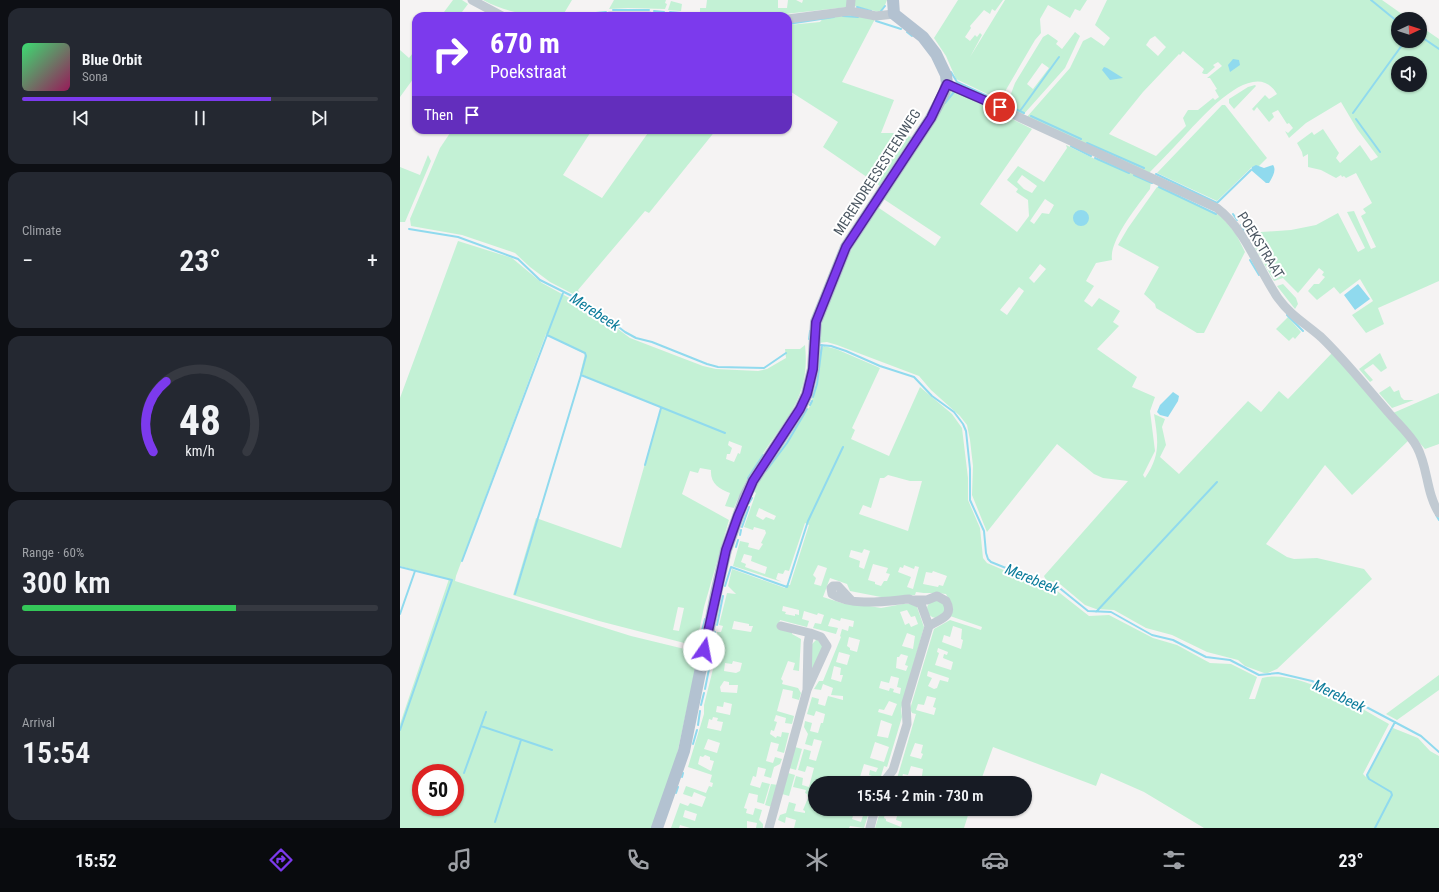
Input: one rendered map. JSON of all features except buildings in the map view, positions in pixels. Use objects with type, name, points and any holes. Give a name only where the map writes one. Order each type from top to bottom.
[{"type":"main road","points":[[893,0],[894,14],[929,44],[942,64],[947,84]]},
{"type":"main road","name":"MERENDREESESTEENWEG","points":[[657,828],[684,751],[726,550],[745,496],[753,481],[800,409],[807,394],[813,369],[816,322],[846,247],[931,118],[947,84]]},
{"type":"street","points":[[472,0],[494,12]]},
{"type":"street","points":[[850,11],[851,0]]},
{"type":"street","points":[[792,18],[850,11],[876,16],[894,14]]},
{"type":"street","name":"POEKSTRAAT","points":[[947,84],[1211,205],[1225,214],[1234,223],[1266,280],[1285,307],[1294,317],[1319,336],[1334,350],[1416,446],[1432,499],[1439,513]]},
{"type":"street","points":[[915,600],[927,600],[937,596],[946,601],[949,612],[947,616],[929,626]]},
{"type":"street","points":[[851,600],[869,603],[909,598],[921,604],[929,626],[906,703],[908,724],[893,770],[888,776]]},
{"type":"street","points":[[769,828],[807,690],[826,646],[821,637],[781,626]]},
{"type":"street","points":[[807,690],[808,643],[810,633]]},
{"type":"street","points":[[870,828],[874,816]]},
{"type":"green space","points":[[453,0],[462,0],[468,4],[462,12],[444,12]]},
{"type":"green space","points":[[483,0],[572,0],[565,12],[515,12],[493,5]]},
{"type":"green space","points":[[614,0],[666,0],[665,3],[667,4],[665,9],[609,9]]},
{"type":"green space","points":[[707,0],[778,0],[778,8],[787,8],[788,0],[796,0],[802,3],[803,0],[849,0],[848,7],[792,13],[792,12],[700,12],[700,8],[706,8]]},
{"type":"green space","points":[[853,0],[887,0],[883,10],[879,12],[854,6]]},
{"type":"green space","points":[[958,0],[1003,0],[995,11],[992,9],[990,14],[984,10],[970,26],[971,28],[965,37],[970,41],[975,35],[977,37],[980,33],[982,35],[970,57],[1005,0],[1087,0],[1080,11],[1075,9],[1070,18],[1048,5],[1040,19],[1041,33],[1035,40],[1000,100],[956,79],[946,56],[934,38]]},
{"type":"green space","points":[[1107,0],[1382,0],[1399,12],[1391,12],[1391,48],[1427,48],[1427,31],[1439,39],[1439,281],[1378,308],[1384,324],[1366,333],[1352,315],[1373,301],[1360,279],[1340,294],[1334,287],[1317,300],[1308,291],[1314,284],[1319,284],[1325,277],[1322,275],[1324,272],[1319,268],[1298,293],[1283,278],[1274,281],[1248,236],[1247,233],[1291,230],[1316,225],[1338,213],[1358,252],[1365,248],[1347,212],[1354,211],[1371,249],[1376,247],[1361,216],[1366,213],[1363,209],[1372,203],[1356,173],[1346,178],[1344,176],[1342,177],[1341,175],[1336,178],[1321,170],[1308,167],[1308,154],[1303,157],[1297,143],[1312,132],[1314,135],[1323,129],[1339,153],[1336,158],[1340,163],[1360,145],[1371,161],[1378,157],[1357,129],[1341,102],[1306,123],[1289,138],[1285,131],[1288,133],[1293,128],[1289,123],[1287,124],[1278,110],[1272,113],[1274,117],[1269,122],[1257,107],[1254,111],[1252,109],[1265,95],[1269,99],[1277,94],[1268,84],[1256,82],[1243,85],[1230,92],[1205,114],[1149,173],[1026,118],[1070,68],[1083,41],[1091,37],[1104,46],[1110,38],[1095,25]],"holes":[[[1155,36],[1166,47],[1158,56],[1146,45],[1150,39]],[[1183,51],[1204,69],[1202,73],[1204,74],[1207,74],[1215,67],[1213,65],[1218,62],[1222,66],[1207,78],[1210,78],[1217,89],[1215,90],[1219,97],[1215,100],[1213,98],[1198,110],[1188,110],[1183,118],[1186,126],[1156,156],[1109,134],[1143,92]]]},
{"type":"green space","points":[[671,1],[682,4],[681,11],[668,10]]},
{"type":"green space","points":[[853,14],[875,19],[842,82],[894,100],[881,133],[897,133],[912,137],[880,186],[823,147],[838,122],[792,93],[792,25],[820,22],[824,17]]},
{"type":"green space","points":[[1075,32],[1080,36],[1065,68],[1023,115],[1006,107],[1015,83],[1043,37],[1048,34],[1058,41],[1056,44],[1062,49]],"holes":[[[1042,63],[1049,68],[1033,89],[1027,84]]]},
{"type":"green space","points":[[400,50],[409,58],[412,54],[412,80],[400,97]]},
{"type":"green space","points":[[1256,86],[1234,109],[1229,103],[1229,99],[1248,87]]},
{"type":"green space","points":[[951,91],[955,91],[1032,129],[980,204],[1017,232],[1029,216],[1028,200],[1016,192],[1018,189],[1007,180],[1018,166],[1044,182],[1067,148],[1066,145],[1097,160],[1099,158],[1151,181],[1150,189],[1132,213],[1115,243],[1112,252],[1112,260],[1096,263],[1086,281],[1094,286],[1084,301],[1092,307],[1099,298],[1120,311],[1113,322],[1119,326],[1097,349],[1137,377],[1132,387],[1155,397],[1150,411],[1155,451],[1143,475],[1145,478],[1154,462],[1156,454],[1157,432],[1154,414],[1165,419],[1162,427],[1166,445],[1160,457],[1179,474],[1248,401],[1261,412],[1279,391],[1288,399],[1332,353],[1409,440],[1352,495],[1325,465],[1266,544],[1287,557],[1294,559],[1317,558],[1364,569],[1372,579],[1277,669],[1268,673],[1245,666],[1238,660],[1207,652],[1172,635],[1146,628],[1114,610],[1096,609],[1085,605],[1060,584],[1046,580],[1044,576],[1128,481],[1103,478],[1094,474],[1057,444],[987,532],[972,495],[973,466],[970,440],[967,425],[960,416],[931,390],[919,376],[837,345],[827,342],[818,343],[818,333],[843,265],[876,206],[935,246],[941,237],[882,198]],"holes":[[[1022,175],[1037,186],[1032,193],[1024,189],[1017,182]],[[1045,199],[1054,205],[1049,214],[1042,213],[1034,224],[1030,221]],[[1040,264],[1046,269],[1034,283],[1029,278]],[[1019,287],[1024,291],[1007,315],[1000,310]]]},
{"type":"green space","points":[[1222,105],[1225,105],[1267,158],[1259,166],[1252,167],[1217,201],[1157,173]]},
{"type":"green space","points":[[449,134],[589,134],[563,175],[602,198],[647,134],[713,134],[649,213],[645,211],[578,290],[579,292],[577,296],[550,282],[530,267],[515,253],[462,235],[411,226],[410,219],[440,148]]},
{"type":"green space","points":[[428,155],[431,161],[405,222],[400,222],[400,167],[420,175]]},
{"type":"green space","points":[[1160,186],[1221,216],[1236,234],[1245,252],[1204,333],[1197,333],[1156,308],[1155,304],[1144,294],[1159,267],[1118,245],[1157,187]]},
{"type":"green space","points":[[458,241],[512,258],[542,283],[595,312],[630,338],[703,366],[716,369],[758,371],[767,369],[786,358],[785,349],[800,349],[805,345],[805,376],[797,401],[752,470],[734,508],[725,506],[730,493],[722,490],[716,485],[712,479],[711,470],[700,468],[698,473],[690,471],[682,494],[729,520],[704,607],[696,646],[599,621],[513,595],[536,518],[621,548],[661,407],[580,374],[585,354],[546,334],[456,576],[455,581],[631,636],[697,652],[694,676],[676,759],[652,828],[400,828],[400,724],[449,579],[400,566],[400,398]],"holes":[[[729,441],[742,446],[740,454],[738,453],[734,462],[726,459],[727,454],[730,454],[732,448],[728,445]],[[678,607],[684,608],[679,631],[673,630]]]},
{"type":"green space","points":[[1283,284],[1296,298],[1298,304],[1295,309],[1277,286]]},
{"type":"green space","points":[[1288,317],[1301,332],[1295,339],[1293,337],[1289,341],[1276,329]]},
{"type":"green space","points":[[824,346],[836,349],[880,368],[852,428],[855,430],[851,439],[889,456],[920,387],[952,414],[962,428],[968,478],[968,500],[980,528],[983,558],[987,563],[1043,587],[1056,590],[1089,616],[1109,615],[1153,638],[1177,645],[1210,663],[1231,664],[1257,677],[1249,699],[1255,699],[1262,678],[1276,676],[1310,684],[1345,699],[1361,708],[1389,724],[1363,774],[1366,777],[1393,728],[1418,738],[1430,751],[1439,756],[1439,828],[1204,828],[1144,792],[1101,773],[1096,786],[993,747],[983,776],[922,776],[923,769],[911,766],[908,775],[903,774],[902,776],[898,776],[916,714],[912,713],[910,709],[934,629],[950,620],[981,630],[982,627],[950,616],[950,602],[946,594],[916,592],[915,595],[886,598],[850,591],[847,584],[830,578],[823,597],[845,604],[846,602],[881,608],[912,604],[917,607],[924,627],[901,709],[902,717],[887,767],[884,766],[881,776],[869,775],[870,770],[876,772],[878,768],[864,764],[860,776],[812,776],[814,768],[807,766],[805,772],[798,770],[804,749],[811,751],[809,759],[816,761],[822,741],[814,739],[812,746],[805,744],[808,734],[804,727],[805,721],[812,723],[810,731],[818,733],[821,723],[823,723],[825,714],[816,711],[814,716],[807,714],[812,697],[819,699],[818,704],[825,706],[828,696],[843,700],[843,696],[831,695],[833,688],[823,684],[821,690],[814,689],[819,681],[823,681],[841,637],[842,629],[848,631],[849,626],[853,627],[854,621],[841,618],[840,621],[831,618],[828,626],[838,628],[836,634],[813,628],[815,623],[821,624],[824,615],[818,613],[817,615],[804,611],[802,619],[809,621],[807,627],[780,620],[778,628],[792,632],[792,634],[801,639],[799,671],[793,670],[795,663],[788,661],[781,679],[783,681],[782,684],[798,688],[801,693],[799,700],[792,698],[793,691],[783,689],[777,711],[794,716],[792,724],[785,723],[786,718],[776,715],[774,721],[777,722],[774,731],[771,730],[770,734],[776,738],[777,736],[781,737],[782,732],[789,733],[784,753],[777,751],[779,744],[771,742],[766,761],[773,763],[775,757],[782,759],[780,764],[774,767],[771,778],[764,776],[766,769],[758,767],[756,777],[753,776],[750,785],[760,788],[762,782],[770,784],[764,804],[757,802],[758,795],[749,793],[744,808],[747,809],[746,813],[753,815],[755,808],[762,810],[759,820],[763,824],[763,828],[756,828],[757,823],[747,821],[747,828],[690,828],[680,825],[679,828],[671,828],[680,803],[688,806],[690,803],[702,807],[706,797],[694,792],[692,797],[683,794],[686,786],[706,793],[709,786],[712,787],[713,783],[710,782],[712,775],[688,767],[704,714],[704,705],[717,653],[714,652],[717,632],[721,632],[723,626],[719,625],[727,593],[736,594],[728,586],[732,569],[785,588],[786,585],[790,585],[809,525],[805,523],[789,571],[785,570],[783,574],[778,573],[776,579],[782,582],[733,566],[740,541],[749,543],[748,547],[759,550],[763,544],[761,543],[766,533],[765,530],[754,527],[753,530],[744,527],[756,493],[753,491],[810,406],[817,382],[820,350]],"holes":[[[888,475],[910,481],[922,481],[908,531],[859,514],[863,505],[871,508],[880,478],[884,478]],[[759,508],[776,516],[774,520],[766,517],[763,520],[756,516]],[[864,549],[870,551],[864,569],[859,567],[860,561],[849,557],[851,550],[862,553]],[[744,554],[752,556],[751,561],[767,567],[765,574],[745,567],[746,564],[741,562]],[[873,564],[888,568],[886,573],[890,574],[887,581],[884,581],[881,586],[875,584],[875,582],[868,580]],[[818,565],[827,568],[821,586],[814,584],[816,578],[813,575]],[[904,565],[914,569],[915,566],[919,567],[913,589],[907,587],[911,577],[898,572],[900,567],[903,568]],[[933,571],[947,576],[943,586],[939,585],[938,587],[923,584],[926,572],[932,573]],[[783,606],[799,610],[799,615],[795,614],[795,616],[785,614],[786,612],[782,611]],[[907,610],[911,617],[915,616],[918,624],[911,627],[909,623],[905,625],[900,612]],[[734,621],[753,626],[751,632],[732,629]],[[953,626],[962,629],[961,639],[963,640],[961,649],[942,642],[944,635],[950,637]],[[907,633],[915,636],[913,649],[902,646]],[[849,637],[860,640],[857,652],[850,650],[847,646]],[[938,648],[948,652],[947,655],[944,654],[943,658],[953,662],[951,670],[935,665],[939,653],[937,652]],[[839,652],[850,655],[847,665],[836,662]],[[901,654],[908,656],[905,665],[908,666],[906,671],[896,668],[897,657]],[[733,661],[742,663],[740,671],[736,673],[724,671],[725,663],[732,664]],[[834,666],[841,668],[840,675],[843,675],[841,682],[831,679]],[[928,671],[949,678],[948,682],[940,680],[937,688],[934,689],[928,686],[932,678],[927,676]],[[891,676],[899,678],[897,687],[901,688],[900,694],[893,692],[894,689],[890,688],[889,691],[879,688],[881,681],[889,683]],[[724,681],[729,682],[729,685],[738,685],[737,693],[721,692],[720,687]],[[927,696],[936,698],[933,707],[936,708],[934,715],[916,710],[918,704],[924,705]],[[889,701],[897,704],[892,716],[878,712],[879,709],[884,710]],[[724,702],[732,704],[730,715],[716,712],[717,706],[723,707]],[[713,717],[718,718],[717,721],[723,722],[721,731],[707,728],[709,719],[712,720]],[[881,720],[892,724],[888,738],[877,736]],[[708,739],[720,743],[717,753],[704,749]],[[875,742],[889,747],[884,762],[870,758]],[[915,743],[923,745],[921,753],[923,754],[921,759],[910,756]],[[705,755],[710,757],[710,760],[714,761],[711,771],[698,764],[700,756],[703,757]],[[685,810],[697,814],[695,821],[683,817]]]},
{"type":"green space","points":[[1380,353],[1387,368],[1381,372],[1373,364],[1364,370],[1373,380],[1370,382],[1359,369]]},
{"type":"green space","points":[[1390,386],[1394,392],[1399,390],[1401,397],[1404,400],[1414,400],[1392,408],[1379,393]]},
{"type":"green space","points":[[1439,393],[1439,444],[1425,449],[1393,413]]},
{"type":"green space","points":[[936,600],[942,603],[945,609],[942,615],[936,618],[930,615],[927,609],[930,603]]},
{"type":"green space","points":[[817,639],[823,646],[813,671],[811,671],[812,644]]},
{"type":"green space","points":[[1439,675],[1439,690],[1397,720],[1386,714]]},
{"type":"green space","points":[[795,747],[802,749],[796,770],[789,768]]},
{"type":"green space","points":[[788,773],[795,775],[789,796],[782,794]]},
{"type":"green space","points":[[796,776],[803,778],[802,785],[808,787],[808,798],[807,794],[805,793],[806,790],[793,787]]},
{"type":"green space","points":[[771,784],[778,785],[772,807],[765,805]]},
{"type":"green space","points":[[808,798],[808,816],[853,816],[852,819],[861,822],[863,816],[868,816],[864,828],[850,826],[849,828],[794,828],[796,820],[786,817],[785,823],[778,820],[780,815],[786,813],[789,802],[796,804],[794,811],[805,813],[803,810]]},
{"type":"green space","points":[[879,816],[884,816],[886,821],[901,827],[902,822],[896,820],[897,816],[968,816],[964,828],[875,828]]},
{"type":"water","points":[[1233,59],[1239,60],[1240,65],[1230,72],[1228,65]]},
{"type":"water","points":[[1104,67],[1123,78],[1110,80],[1102,70]]},
{"type":"water","points":[[1256,165],[1264,168],[1273,165],[1274,172],[1269,183],[1266,183],[1251,170],[1252,167]]},
{"type":"water","points":[[1081,210],[1088,215],[1089,218],[1084,225],[1081,226],[1074,221],[1073,218],[1078,211]]},
{"type":"water","points":[[1358,284],[1370,299],[1355,310],[1344,295]]},
{"type":"water","points":[[1173,392],[1179,396],[1178,401],[1168,417],[1160,415],[1157,412],[1160,405]]},
{"type":"waterway","points":[[1371,0],[1391,16]]},
{"type":"waterway","points":[[881,11],[885,6]]},
{"type":"waterway","points":[[857,7],[871,11]]},
{"type":"waterway","points":[[613,10],[649,10]]},
{"type":"waterway","points":[[654,11],[664,12]]},
{"type":"waterway","points":[[843,16],[858,17]]},
{"type":"waterway","points":[[792,23],[834,17]]},
{"type":"waterway","points":[[876,21],[901,29]]},
{"type":"waterway","points":[[907,32],[912,36]]},
{"type":"waterway","points":[[1427,41],[1439,49]]},
{"type":"waterway","points":[[1353,113],[1400,48]]},
{"type":"waterway","points":[[1020,111],[1059,57]]},
{"type":"waterway","points":[[951,72],[957,82],[998,101]]},
{"type":"waterway","points":[[945,103],[954,92]]},
{"type":"waterway","points":[[1006,105],[1024,113]]},
{"type":"waterway","points":[[1031,116],[1081,139]]},
{"type":"waterway","points":[[1356,119],[1380,152]]},
{"type":"waterway","points":[[1087,143],[1144,168]]},
{"type":"waterway","points":[[1071,146],[1091,156]]},
{"type":"waterway","points":[[1095,158],[1129,173]]},
{"type":"waterway","points":[[1156,174],[1217,203],[1251,170]]},
{"type":"waterway","points":[[1134,175],[1152,183]]},
{"type":"waterway","points":[[1159,187],[1216,214]]},
{"type":"waterway","points":[[1233,214],[1237,220]]},
{"type":"waterway","points":[[1241,225],[1244,231]]},
{"type":"waterway","name":"Merebeek","points":[[409,229],[458,237],[518,259],[540,280],[590,305],[625,332],[636,338],[652,342],[707,364],[718,367],[764,368],[786,353]]},
{"type":"waterway","points":[[1250,260],[1259,275]]},
{"type":"waterway","points":[[563,293],[547,335],[585,353],[586,356],[581,375],[725,433]]},
{"type":"waterway","points":[[1287,315],[1303,331]]},
{"type":"waterway","points":[[809,339],[810,331]]},
{"type":"waterway","points":[[462,561],[547,335]]},
{"type":"waterway","name":"Merebeek","points":[[820,345],[831,346],[846,351],[880,366],[914,377],[932,396],[954,412],[963,424],[966,431],[970,469],[970,500],[984,531],[986,553],[991,562],[1048,585],[1057,586],[1088,611],[1111,612],[1152,635],[1173,640],[1206,657],[1230,660],[1259,675],[1278,673],[1312,681],[1355,701],[1421,736],[1439,752]]},
{"type":"waterway","points":[[813,397],[817,384],[822,345]]},
{"type":"waterway","points":[[515,594],[581,375]]},
{"type":"waterway","points":[[810,405],[812,401]]},
{"type":"waterway","points":[[645,465],[661,408]]},
{"type":"waterway","points":[[766,471],[787,443],[807,409]]},
{"type":"waterway","points":[[725,586],[731,567],[787,587],[808,521],[843,447]]},
{"type":"waterway","points":[[748,478],[763,455]]},
{"type":"waterway","points":[[1096,612],[1217,482]]},
{"type":"waterway","points":[[749,503],[752,498]]},
{"type":"waterway","points":[[742,527],[749,507]]},
{"type":"waterway","points":[[1436,515],[1439,520]]},
{"type":"waterway","points":[[740,535],[741,530]]},
{"type":"waterway","points":[[736,547],[738,540]]},
{"type":"waterway","points":[[400,567],[452,580],[400,730]]},
{"type":"waterway","points":[[400,614],[415,571]]},
{"type":"waterway","points":[[717,625],[723,596]]},
{"type":"waterway","points":[[701,635],[705,619]]},
{"type":"waterway","points":[[710,663],[715,632]]},
{"type":"waterway","points":[[699,646],[700,640]]},
{"type":"waterway","points":[[705,689],[709,669]]},
{"type":"waterway","points":[[701,705],[704,693]]},
{"type":"waterway","points":[[698,725],[700,711]]},
{"type":"waterway","points":[[464,773],[486,712]]},
{"type":"waterway","points":[[1375,828],[1392,795],[1391,792],[1369,779],[1367,775],[1395,722]]},
{"type":"waterway","points":[[481,726],[552,750]]},
{"type":"waterway","points":[[693,744],[697,730]]},
{"type":"waterway","points":[[495,822],[521,740]]},
{"type":"waterway","points":[[682,777],[683,773]]},
{"type":"waterway","points":[[676,793],[678,787]]},
{"type":"route","points":[[704,650],[726,550],[745,496],[753,481],[800,409],[807,394],[813,369],[814,334],[816,322],[833,277],[853,234],[931,118],[947,84],[1000,107]]}]
